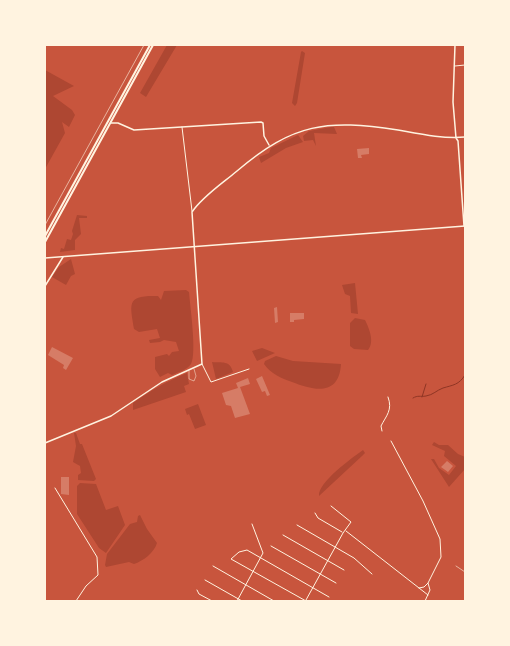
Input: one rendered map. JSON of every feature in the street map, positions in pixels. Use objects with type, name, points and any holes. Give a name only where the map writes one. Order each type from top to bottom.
[{"type":"highway","points":[[45,242],[151,45]]},
{"type":"highway","points":[[45,236],[151,45]]},
{"type":"street","points":[[45,258],[465,226],[458,141],[456,138],[453,102],[455,45]]},
{"type":"street","points":[[455,66],[465,65]]},
{"type":"street","points":[[113,116],[118,123]]},
{"type":"street","points":[[109,123],[118,123],[134,130],[262,122],[264,136],[269,145]]},
{"type":"street","points":[[192,212],[269,145],[304,130],[336,124],[358,125],[456,138],[465,137]]},
{"type":"street","points":[[182,127],[192,212],[202,364],[211,382],[248,369]]},
{"type":"street","points":[[54,257],[57,260],[56,265]]},
{"type":"street","points":[[45,286],[56,265],[63,257]]},
{"type":"street","points":[[45,443],[112,416],[162,382],[194,369],[202,364]]},
{"type":"street","points":[[382,431],[381,426],[387,418],[390,408],[388,397]]},
{"type":"street","points":[[391,441],[423,502],[440,539],[441,557],[428,583],[424,587],[419,588]]},
{"type":"street","points":[[55,488],[98,559],[98,575],[86,586],[76,601]]},
{"type":"street","points":[[329,597],[313,587],[261,559],[247,550],[239,552],[231,559],[305,601],[313,587],[327,561],[335,547],[351,522],[331,506]]},
{"type":"street","points":[[315,513],[318,518],[344,532],[428,595]]},
{"type":"street","points":[[237,601],[264,553],[252,524]]},
{"type":"street","points":[[297,525],[354,558],[372,574]]},
{"type":"street","points":[[283,535],[344,570]]},
{"type":"street","points":[[271,546],[336,583]]},
{"type":"street","points":[[213,566],[274,601]]},
{"type":"street","points":[[205,580],[242,601]]},
{"type":"street","points":[[425,601],[430,590],[428,583]]},
{"type":"street","points":[[197,590],[199,594],[212,601]]},
{"type":"lane","points":[[189,370],[189,379],[194,380],[196,376],[194,369]]},
{"type":"shaded area","points":[[167,45],[177,45],[146,97],[140,93]]},
{"type":"shaded area","points":[[302,51],[305,53],[297,103],[295,106],[292,103]]},
{"type":"shaded area","points":[[45,70],[74,86],[53,96],[72,110],[75,115],[69,127],[62,122],[65,133],[45,169]]},
{"type":"shaded area","points":[[334,127],[337,134],[314,133],[316,146],[313,140],[304,141],[303,136],[309,131]]},
{"type":"shaded area","points":[[298,135],[303,142],[286,148],[261,163],[259,157],[269,153],[271,148]]},
{"type":"shaded area","points":[[77,215],[87,216],[87,218],[79,218],[81,234],[75,240],[75,250],[60,252],[61,248],[64,249],[67,239],[71,240]]},
{"type":"shaded area","points":[[71,259],[75,274],[71,276],[66,285],[52,277],[59,267]]},
{"type":"shaded area","points":[[355,283],[358,314],[351,313],[350,296],[345,294],[342,285]]},
{"type":"shaded area","points":[[186,290],[189,292],[193,329],[193,358],[191,364],[187,368],[172,375],[168,373],[160,377],[155,369],[155,357],[167,354],[169,356],[172,352],[179,351],[176,342],[164,340],[150,343],[149,340],[160,338],[157,329],[139,332],[134,329],[131,307],[132,302],[140,297],[148,296],[158,296],[161,300],[164,291]]},
{"type":"shaded area","points":[[355,318],[365,320],[368,327],[371,335],[371,343],[368,350],[354,349],[350,346],[350,323]]},
{"type":"shaded area","points":[[262,348],[275,353],[257,361],[252,351]]},
{"type":"shaded area","points":[[276,356],[293,361],[341,364],[339,374],[336,382],[331,386],[317,389],[301,385],[280,377],[273,373],[264,364],[265,361]]},
{"type":"shaded area","points":[[212,362],[222,362],[228,364],[232,368],[233,372],[216,379]]},
{"type":"shaded area","points":[[187,373],[189,384],[184,386],[186,392],[133,410],[133,403],[152,390]]},
{"type":"shaded area","points":[[198,404],[206,425],[195,429],[189,414],[187,415],[185,409]]},
{"type":"shaded area","points":[[74,433],[76,433],[80,444],[82,444],[96,479],[94,481],[78,480],[78,475],[81,473],[80,466],[73,462],[76,446]]},
{"type":"shaded area","points":[[434,442],[439,445],[448,445],[458,454],[465,457],[465,469],[449,487],[431,459],[434,459],[439,468],[449,475],[456,466],[444,456],[445,451],[432,445]]},
{"type":"shaded area","points":[[363,450],[365,453],[319,496],[320,490],[330,477]]},
{"type":"shaded area","points":[[80,483],[96,484],[106,510],[118,506],[125,525],[106,553],[99,548],[77,514],[77,486]]},
{"type":"shaded area","points":[[140,515],[147,529],[157,543],[156,547],[144,559],[134,564],[129,562],[106,567],[107,554],[130,524],[137,522],[138,516]]},
{"type":"building","points":[[369,148],[369,154],[361,155],[362,158],[358,158],[357,149]]},
{"type":"building","points":[[277,307],[278,322],[275,323],[274,308]]},
{"type":"building","points":[[290,313],[304,313],[304,319],[290,322]]},
{"type":"building","points":[[52,347],[73,358],[66,370],[63,368],[64,365],[48,355]]},
{"type":"building","points":[[262,376],[270,395],[267,396],[265,391],[262,392],[256,379]]},
{"type":"building","points":[[248,378],[250,384],[240,387],[250,414],[235,418],[231,406],[226,405],[222,393],[238,388],[236,383]]},
{"type":"building","points":[[447,461],[453,466],[448,472],[441,467]]},
{"type":"building","points":[[61,477],[69,477],[69,495],[61,494]]},
{"type":"waterway","points":[[413,398],[433,394],[441,389],[456,384],[465,375]]},
{"type":"waterway","points":[[422,397],[426,384]]},
{"type":"railway","points":[[45,225],[144,45]]},
{"type":"railway","points":[[456,566],[465,572]]}]
